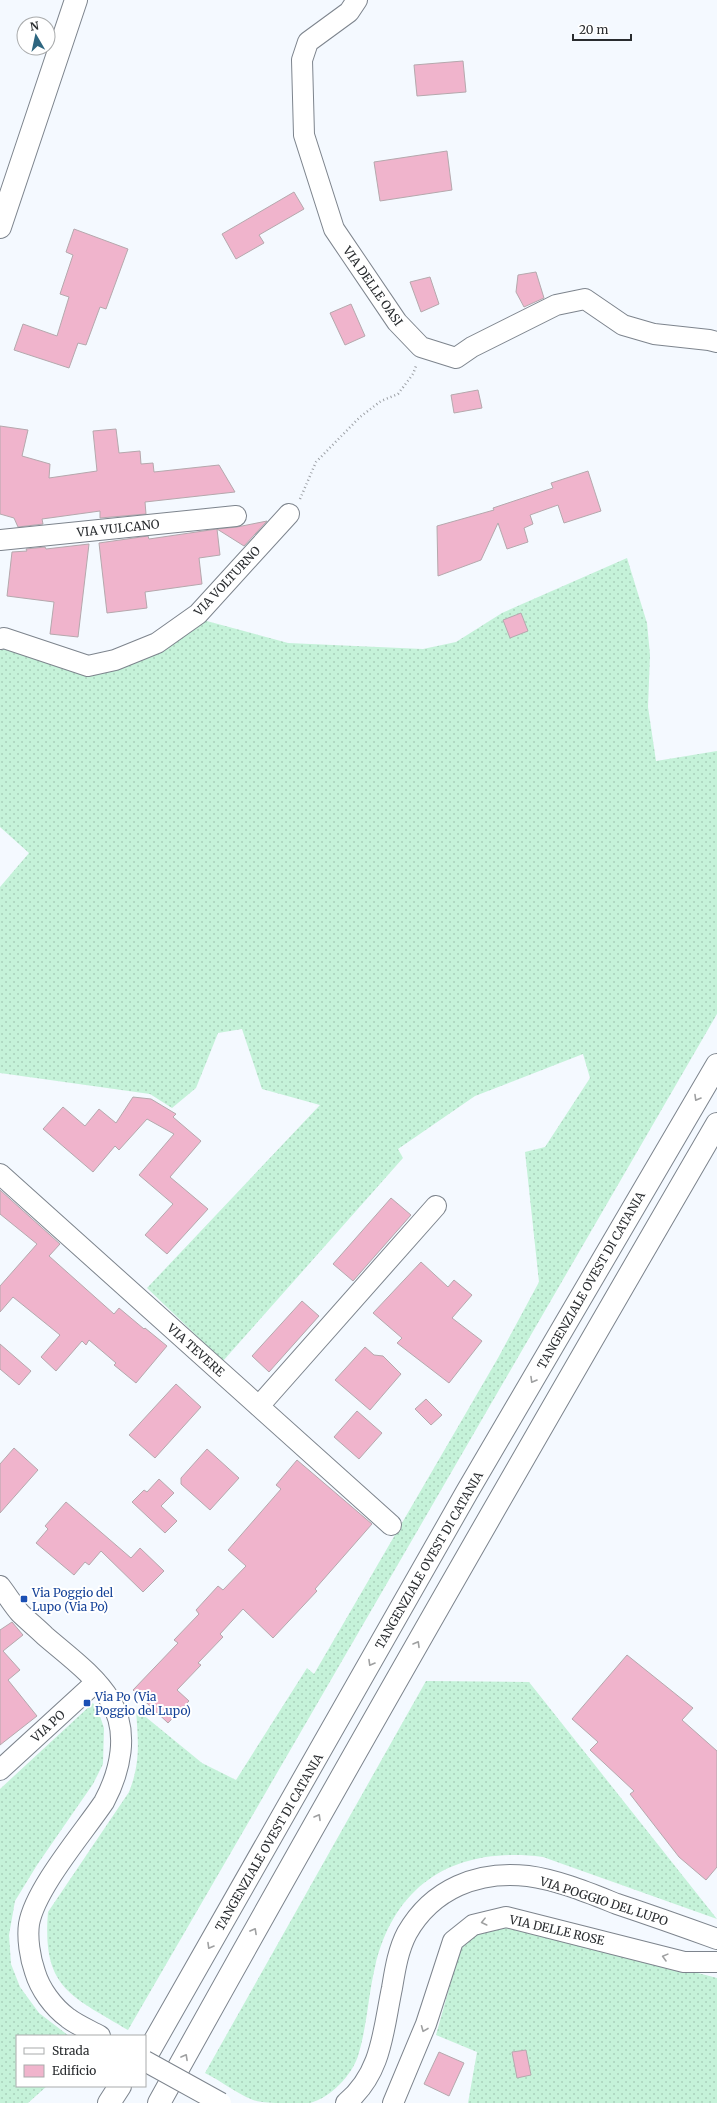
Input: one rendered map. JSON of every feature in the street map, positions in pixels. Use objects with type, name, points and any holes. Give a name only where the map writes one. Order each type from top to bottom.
[{"type":"main road","points":[[0,227],[76,0]]},
{"type":"main road","name":"TANGENZIALE OVEST DI CATANIA","points":[[146,2058],[468,1492],[717,1065]]},
{"type":"main road","points":[[159,2103],[273,1897],[488,1517],[717,1124]]},
{"type":"main road","points":[[146,2046],[194,1973]]},
{"type":"main road","points":[[109,2103],[119,2087]]},
{"type":"main road","points":[[119,2103],[128,2087]]},
{"type":"street","name":"VIA DELLE OASI","points":[[357,0],[349,12],[308,42],[302,60],[304,135],[334,229],[397,322],[421,347],[456,358],[472,347],[556,305],[585,299],[623,326],[654,334],[717,342]]},
{"type":"street","name":"VIA VOLTURNO","points":[[0,639],[4,638],[88,666],[114,660],[157,643],[198,614],[289,514]]},
{"type":"street","name":"VIA VULCANO","points":[[0,540],[236,516]]},
{"type":"street","name":"VIA TEVERE","points":[[0,1174],[391,1526]]},
{"type":"street","points":[[259,1406],[436,1206]]},
{"type":"street","points":[[0,1586],[21,1614],[96,1682],[111,1701],[119,1722],[121,1746],[119,1767],[104,1802],[48,1882],[35,1904],[29,1924],[32,1962],[38,1982],[50,2000],[67,2018],[98,2035]]},
{"type":"street","name":"VIA PO","points":[[0,1770],[96,1682]]},
{"type":"street","name":"VIA POGGIO DEL LUPO","points":[[346,2103],[356,2095],[369,2078],[378,2054],[398,1957],[407,1934],[418,1917],[433,1901],[452,1887],[503,1875],[529,1876],[573,1888],[717,1939]]},
{"type":"street","name":"VIA DELLE ROSE","points":[[393,2103],[426,2024],[453,1942],[473,1925],[506,1917],[684,1962],[717,1962]]},
{"type":"street","points":[[694,1962],[703,1947],[696,1932]]},
{"type":"street","points":[[146,2061],[221,2103]]},
{"type":"path","points":[[289,514],[302,496],[316,462],[360,417],[381,401],[398,394],[413,374],[421,347]]},
{"type":"green space","points":[[627,558],[647,623],[650,655],[648,707],[656,761],[717,751],[717,1014],[128,2030],[90,2007],[64,1986],[55,1974],[50,1958],[47,1937],[48,1912],[129,1792],[133,1781],[138,1751],[136,1709],[202,1763],[236,1780],[307,1668],[314,1674],[498,1358],[539,1282],[525,1152],[545,1147],[590,1078],[583,1054],[475,1096],[398,1149],[403,1158],[223,1361],[147,1288],[320,1105],[262,1089],[242,1029],[218,1033],[196,1088],[172,1108],[150,1094],[0,1073],[0,887],[29,853],[0,827],[0,650],[12,647],[69,670],[94,674],[167,648],[203,620],[288,643],[423,649],[456,642],[502,613]]},
{"type":"green space","points":[[426,1681],[529,1682],[717,1919],[543,1857],[512,1855],[484,1857],[458,1864],[435,1876],[415,1892],[398,1912],[384,1937],[375,1967],[358,2056],[351,2071],[339,2085],[325,2096],[310,2103],[271,2103],[253,2100],[205,2073]]},
{"type":"green space","points":[[93,1703],[99,1713],[104,1728],[103,1764],[93,1784],[37,1865],[15,1901],[9,1935],[11,1964],[20,1987],[39,2013],[68,2035],[16,2035],[16,2087],[46,2087],[28,2103],[0,2103],[0,1789]]},
{"type":"green space","points":[[500,1928],[524,1928],[717,1978],[717,2103],[468,2103],[477,2052],[436,2035],[462,1947],[476,1935]]},
{"type":"building","points":[[463,61],[466,92],[417,96],[414,65]]},
{"type":"building","points":[[447,151],[452,190],[380,201],[374,162]]},
{"type":"building","points":[[294,192],[304,209],[259,235],[264,243],[236,259],[222,234]]},
{"type":"building","points":[[74,229],[128,249],[106,309],[100,307],[86,345],[78,343],[69,368],[14,350],[23,324],[57,336],[69,297],[60,294],[73,255],[66,252]]},
{"type":"building","points":[[536,272],[544,298],[524,307],[516,292],[518,275]]},
{"type":"building","points":[[430,277],[439,304],[421,312],[410,282]]},
{"type":"building","points":[[351,304],[365,336],[345,345],[330,313]]},
{"type":"building","points":[[478,390],[482,408],[454,413],[451,395]]},
{"type":"building","points":[[0,426],[28,430],[22,456],[50,464],[49,478],[97,471],[93,431],[116,429],[119,453],[140,451],[141,464],[153,463],[154,472],[219,465],[235,492],[145,502],[146,514],[100,518],[100,511],[42,519],[43,524],[18,527],[14,518],[0,514]]},
{"type":"building","points":[[588,471],[601,511],[564,523],[558,505],[530,515],[533,524],[524,528],[528,542],[507,549],[498,523],[481,560],[438,576],[437,526],[494,510],[493,508],[553,488],[551,483]]},
{"type":"building","points":[[267,521],[244,546],[217,529],[237,527]]},
{"type":"building","points":[[217,529],[220,555],[199,558],[202,584],[145,592],[147,608],[107,613],[99,543],[148,536],[149,539]]},
{"type":"building","points":[[89,544],[78,637],[50,634],[54,602],[7,596],[12,552],[27,551],[26,549],[45,547],[46,549]]},
{"type":"building","points":[[521,613],[528,631],[510,638],[503,620]]},
{"type":"building","points":[[133,1097],[151,1099],[176,1114],[173,1117],[201,1141],[170,1177],[208,1209],[167,1254],[145,1235],[173,1204],[139,1175],[174,1134],[147,1119],[119,1150],[115,1146],[93,1172],[43,1129],[63,1107],[85,1126],[99,1109],[116,1123]]},
{"type":"building","points":[[0,1190],[60,1244],[49,1256],[114,1314],[119,1308],[167,1346],[136,1383],[114,1365],[116,1363],[89,1340],[86,1345],[82,1341],[56,1371],[41,1357],[60,1335],[13,1297],[0,1312],[0,1286],[37,1244],[0,1214]]},
{"type":"building","points":[[391,1198],[411,1215],[353,1281],[333,1264]]},
{"type":"building","points":[[421,1262],[448,1287],[454,1280],[472,1295],[452,1318],[482,1341],[449,1383],[397,1343],[402,1338],[373,1313]]},
{"type":"building","points":[[302,1301],[319,1316],[269,1372],[252,1356]]},
{"type":"building","points":[[0,1344],[31,1371],[19,1385],[0,1369]]},
{"type":"building","points":[[365,1347],[374,1355],[383,1356],[401,1374],[370,1410],[335,1380]]},
{"type":"building","points":[[176,1384],[201,1407],[155,1458],[129,1435]]},
{"type":"building","points":[[426,1399],[442,1415],[431,1425],[415,1409]]},
{"type":"building","points":[[357,1411],[382,1433],[359,1459],[334,1437]]},
{"type":"building","points":[[14,1448],[38,1470],[0,1513],[0,1464]]},
{"type":"building","points":[[207,1449],[239,1478],[210,1510],[181,1484],[181,1478]]},
{"type":"building","points":[[297,1460],[372,1524],[315,1589],[317,1591],[273,1638],[243,1609],[220,1634],[223,1637],[198,1663],[201,1665],[177,1690],[189,1701],[168,1723],[133,1690],[178,1643],[174,1640],[199,1614],[196,1610],[218,1586],[223,1590],[246,1566],[228,1550],[281,1489],[276,1485]]},
{"type":"building","points":[[159,1479],[174,1493],[161,1506],[177,1521],[165,1533],[132,1502],[144,1490],[147,1492]]},
{"type":"building","points":[[66,1502],[131,1558],[140,1548],[164,1571],[143,1592],[101,1551],[89,1565],[85,1562],[74,1575],[36,1543],[48,1529],[45,1526]]},
{"type":"building","points":[[12,1622],[23,1635],[3,1651],[20,1670],[8,1680],[37,1716],[0,1745],[0,1630]]},
{"type":"building","points":[[627,1655],[693,1708],[682,1720],[717,1751],[717,1867],[706,1880],[679,1857],[630,1794],[634,1791],[590,1750],[598,1742],[572,1719]]},
{"type":"building","points":[[526,2050],[531,2075],[517,2078],[512,2052]]},
{"type":"building","points":[[439,2052],[464,2063],[449,2096],[424,2084]]},
{"type":"place","name":"Via Poggio del Lupo (Via Po)","points":[[24,1599]]},
{"type":"place","name":"Via Po (Via Poggio del Lupo)","points":[[87,1703]]}]
